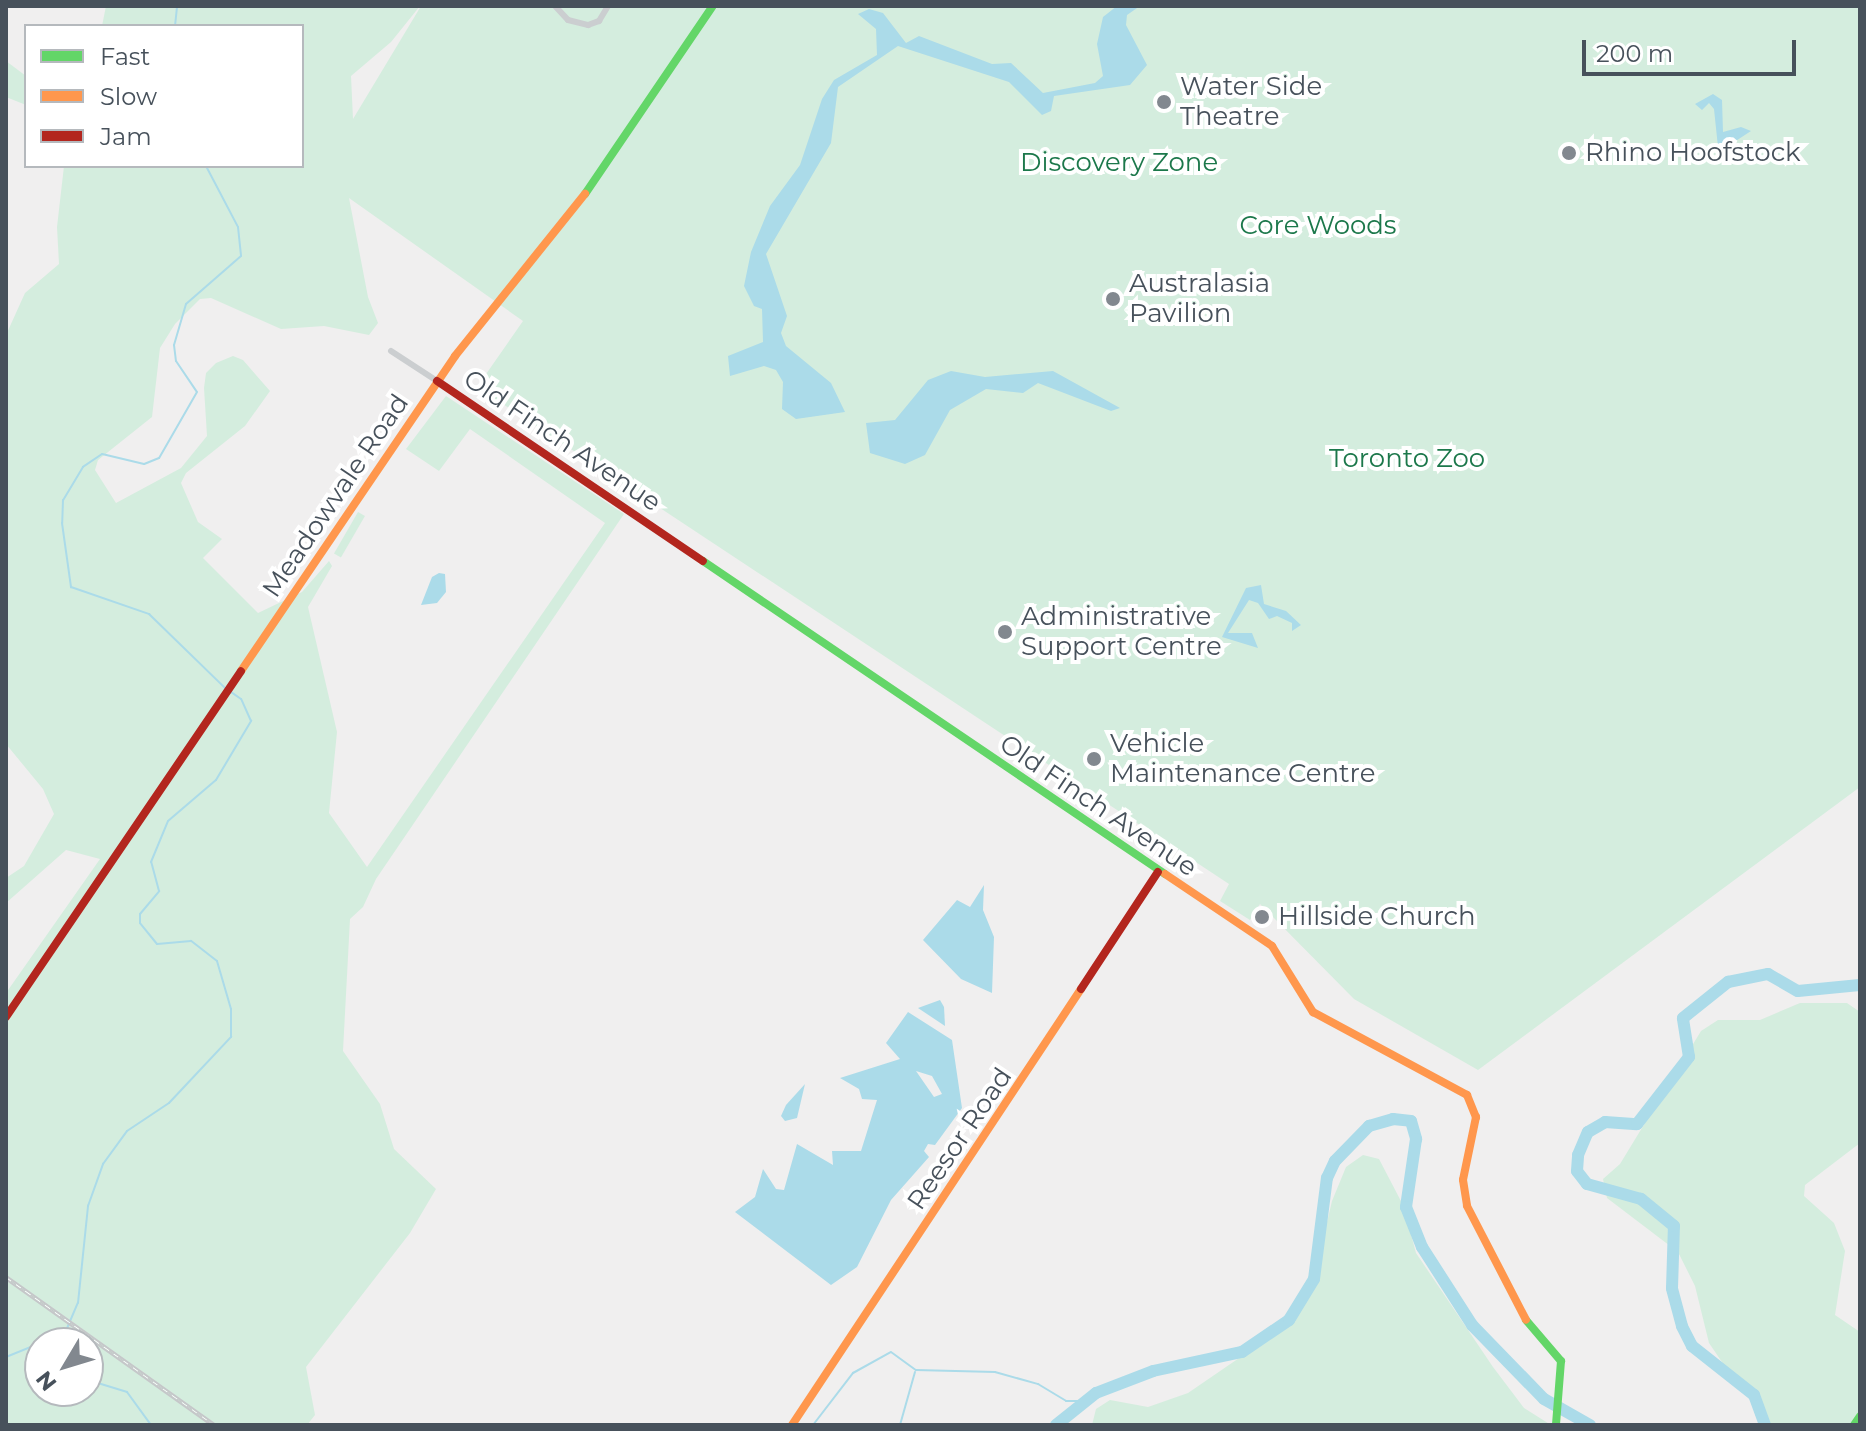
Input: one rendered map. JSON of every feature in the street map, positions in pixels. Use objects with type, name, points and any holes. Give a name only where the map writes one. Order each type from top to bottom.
[{"type":"street","points":[[555,6],[568,20],[588,25],[599,21],[608,6]]},
{"type":"street","name":"Meadowvale Road","points":[[6,1017],[437,381],[599,176],[713,6]]},
{"type":"street","name":"Old Finch Avenue","points":[[391,351],[1158,872],[1272,946],[1313,1012],[1467,1095],[1476,1117],[1463,1180],[1467,1206],[1534,1335],[1561,1361],[1556,1421]]},
{"type":"street","name":"Reesor Road","points":[[792,1425],[1158,872]]},
{"type":"street","points":[[1854,1425],[1860,1416]]},
{"type":"green space","name":"Toronto Zoo","points":[[106,6],[420,6],[391,42],[351,76],[353,119],[421,6],[1860,6],[1860,787],[1478,1070],[1354,999],[1260,904],[1250,920],[1220,901],[1229,884],[477,387],[523,321],[349,198],[368,297],[378,323],[369,335],[324,326],[281,329],[211,298],[200,299],[175,324],[160,348],[152,417],[98,460],[95,470],[116,503],[181,468],[207,436],[204,388],[206,373],[216,363],[233,356],[243,360],[270,391],[245,426],[186,473],[181,483],[198,522],[222,539],[203,558],[258,613],[302,592],[329,561],[332,566],[308,607],[337,732],[329,813],[367,867],[605,523],[470,429],[439,471],[406,449],[446,396],[624,514],[376,879],[363,907],[350,919],[343,1051],[380,1104],[394,1149],[436,1189],[410,1233],[306,1367],[315,1415],[307,1425],[6,1425],[6,993],[100,859],[66,850],[6,903],[6,878],[24,866],[54,814],[43,789],[6,744],[6,335],[25,293],[59,264],[57,227],[64,168],[304,168],[304,24],[102,24]]},
{"type":"green space","points":[[6,61],[24,74],[24,104],[6,97]]},
{"type":"green space","points":[[358,512],[365,516],[341,558],[334,554]]},
{"type":"green space","points":[[1800,1003],[1847,1003],[1860,1012],[1860,1143],[1805,1185],[1804,1196],[1834,1223],[1845,1251],[1835,1315],[1860,1332],[1860,1425],[1766,1425],[1764,1407],[1737,1384],[1709,1343],[1695,1286],[1678,1252],[1607,1198],[1603,1179],[1620,1164],[1701,1031],[1718,1020],[1760,1020]]},
{"type":"green space","points":[[1363,1155],[1379,1159],[1403,1205],[1416,1253],[1493,1367],[1524,1408],[1551,1425],[1092,1425],[1096,1409],[1110,1400],[1148,1407],[1188,1393],[1293,1321],[1312,1286],[1332,1201],[1346,1167]]},
{"type":"water","points":[[1117,6],[1140,6],[1127,15],[1126,25],[1147,65],[1130,85],[1054,96],[1051,111],[1042,115],[1009,82],[898,46],[838,87],[831,143],[766,254],[787,316],[781,333],[786,346],[831,383],[845,412],[796,419],[782,409],[783,382],[776,370],[764,366],[730,376],[728,356],[763,342],[762,309],[754,306],[744,286],[751,252],[770,206],[800,165],[822,99],[834,80],[877,55],[876,29],[858,14],[869,9],[883,13],[906,43],[919,36],[992,64],[1011,63],[1043,93],[1095,83],[1103,76],[1097,44],[1103,17]]},
{"type":"water","points":[[1713,94],[1722,100],[1723,132],[1741,127],[1751,131],[1725,148],[1718,147],[1714,109],[1709,103],[1702,110],[1695,104]]},
{"type":"water","points":[[951,371],[985,377],[1053,371],[1120,408],[1111,411],[1038,383],[1023,393],[986,389],[950,410],[925,455],[905,464],[870,453],[866,423],[895,420],[928,380]]},
{"type":"water","points":[[445,574],[446,592],[437,603],[421,605],[432,577]]},
{"type":"water","points":[[1261,585],[1264,604],[1286,611],[1301,625],[1292,631],[1292,623],[1277,616],[1269,619],[1258,603],[1249,600],[1228,633],[1252,633],[1258,648],[1222,637],[1246,588]]},
{"type":"water","points":[[984,885],[983,910],[994,937],[992,993],[961,979],[923,940],[957,900],[970,907]]},
{"type":"water","points":[[940,1000],[944,1007],[945,1026],[918,1008]]},
{"type":"water","points":[[908,1012],[952,1040],[962,1108],[935,1145],[928,1144],[924,1151],[929,1157],[891,1200],[857,1267],[831,1285],[735,1212],[755,1197],[763,1169],[776,1189],[784,1190],[797,1144],[833,1165],[832,1151],[861,1151],[877,1100],[862,1099],[859,1089],[840,1078],[900,1059],[886,1043]],"holes":[[[916,1071],[932,1076],[942,1094],[934,1097]]]},
{"type":"water","points":[[805,1084],[797,1118],[785,1121],[781,1116],[786,1105]]},
{"type":"waterway","points":[[175,24],[177,6]]},
{"type":"waterway","points":[[207,168],[238,227],[241,256],[186,304],[174,345],[176,361],[197,392],[159,458],[144,464],[102,454],[83,467],[63,500],[62,523],[71,587],[149,614],[226,689]]},
{"type":"waterway","points":[[6,1357],[65,1333],[78,1303],[88,1206],[103,1164],[127,1131],[169,1103],[231,1037],[231,1009],[217,961],[191,941],[157,944],[140,923],[140,914],[159,891],[151,862],[168,821],[216,780],[251,721],[241,699],[231,692]]},
{"type":"waterway","points":[[1765,1425],[1754,1395],[1692,1346],[1682,1326],[1672,1288],[1674,1226],[1641,1199],[1587,1184],[1577,1171],[1578,1155],[1588,1132],[1605,1122],[1637,1124],[1689,1057],[1683,1018],[1728,982],[1768,974],[1798,991],[1860,985]]},
{"type":"waterway","points":[[1056,1425],[1096,1393],[1153,1371],[1242,1352],[1289,1320],[1314,1279],[1327,1178],[1335,1161],[1369,1126],[1393,1119],[1411,1121],[1416,1139],[1406,1207],[1422,1247],[1472,1325],[1544,1399],[1590,1425]]},
{"type":"waterway","points":[[813,1425],[853,1373],[891,1352],[916,1370],[995,1372],[1038,1384],[1066,1401],[1085,1401]]},
{"type":"waterway","points":[[900,1425],[915,1372]]},
{"type":"waterway","points":[[104,1385],[127,1392],[151,1425]]},
{"type":"railway","points":[[6,1277],[214,1425]]},
{"type":"traffic: fast","points":[[585,194],[713,6]]},
{"type":"traffic: fast","points":[[703,561],[1165,874]]},
{"type":"traffic: fast","points":[[1526,1320],[1561,1361],[1556,1425]]},
{"type":"traffic: fast","points":[[1854,1425],[1860,1416]]},
{"type":"traffic: slow","points":[[241,671],[455,356],[585,194]]},
{"type":"traffic: slow","points":[[1165,874],[1272,946],[1313,1012],[1467,1095],[1476,1117],[1463,1180],[1467,1206],[1526,1320]]},
{"type":"traffic: slow","points":[[792,1425],[1081,989]]},
{"type":"traffic: jam","points":[[437,381],[703,561]]},
{"type":"traffic: jam","points":[[6,1017],[241,671]]},
{"type":"traffic: jam","points":[[1081,989],[1158,872]]},
{"type":"place","name":"Water Side Theatre","points":[[1164,102]]},
{"type":"place","name":"Rhino Hoofstock","points":[[1569,153]]},
{"type":"place","name":"Australasia Pavilion","points":[[1113,299]]},
{"type":"place","name":"Administrative Support Centre","points":[[1005,632]]},
{"type":"place","name":"Vehicle Maintenance Centre","points":[[1094,759]]},
{"type":"place","name":"Hillside Church","points":[[1262,917]]},
{"type":"park label","name":"Discovery Zone","points":[[1119,163]]},
{"type":"park label","name":"Core Woods","points":[[1318,226]]}]
